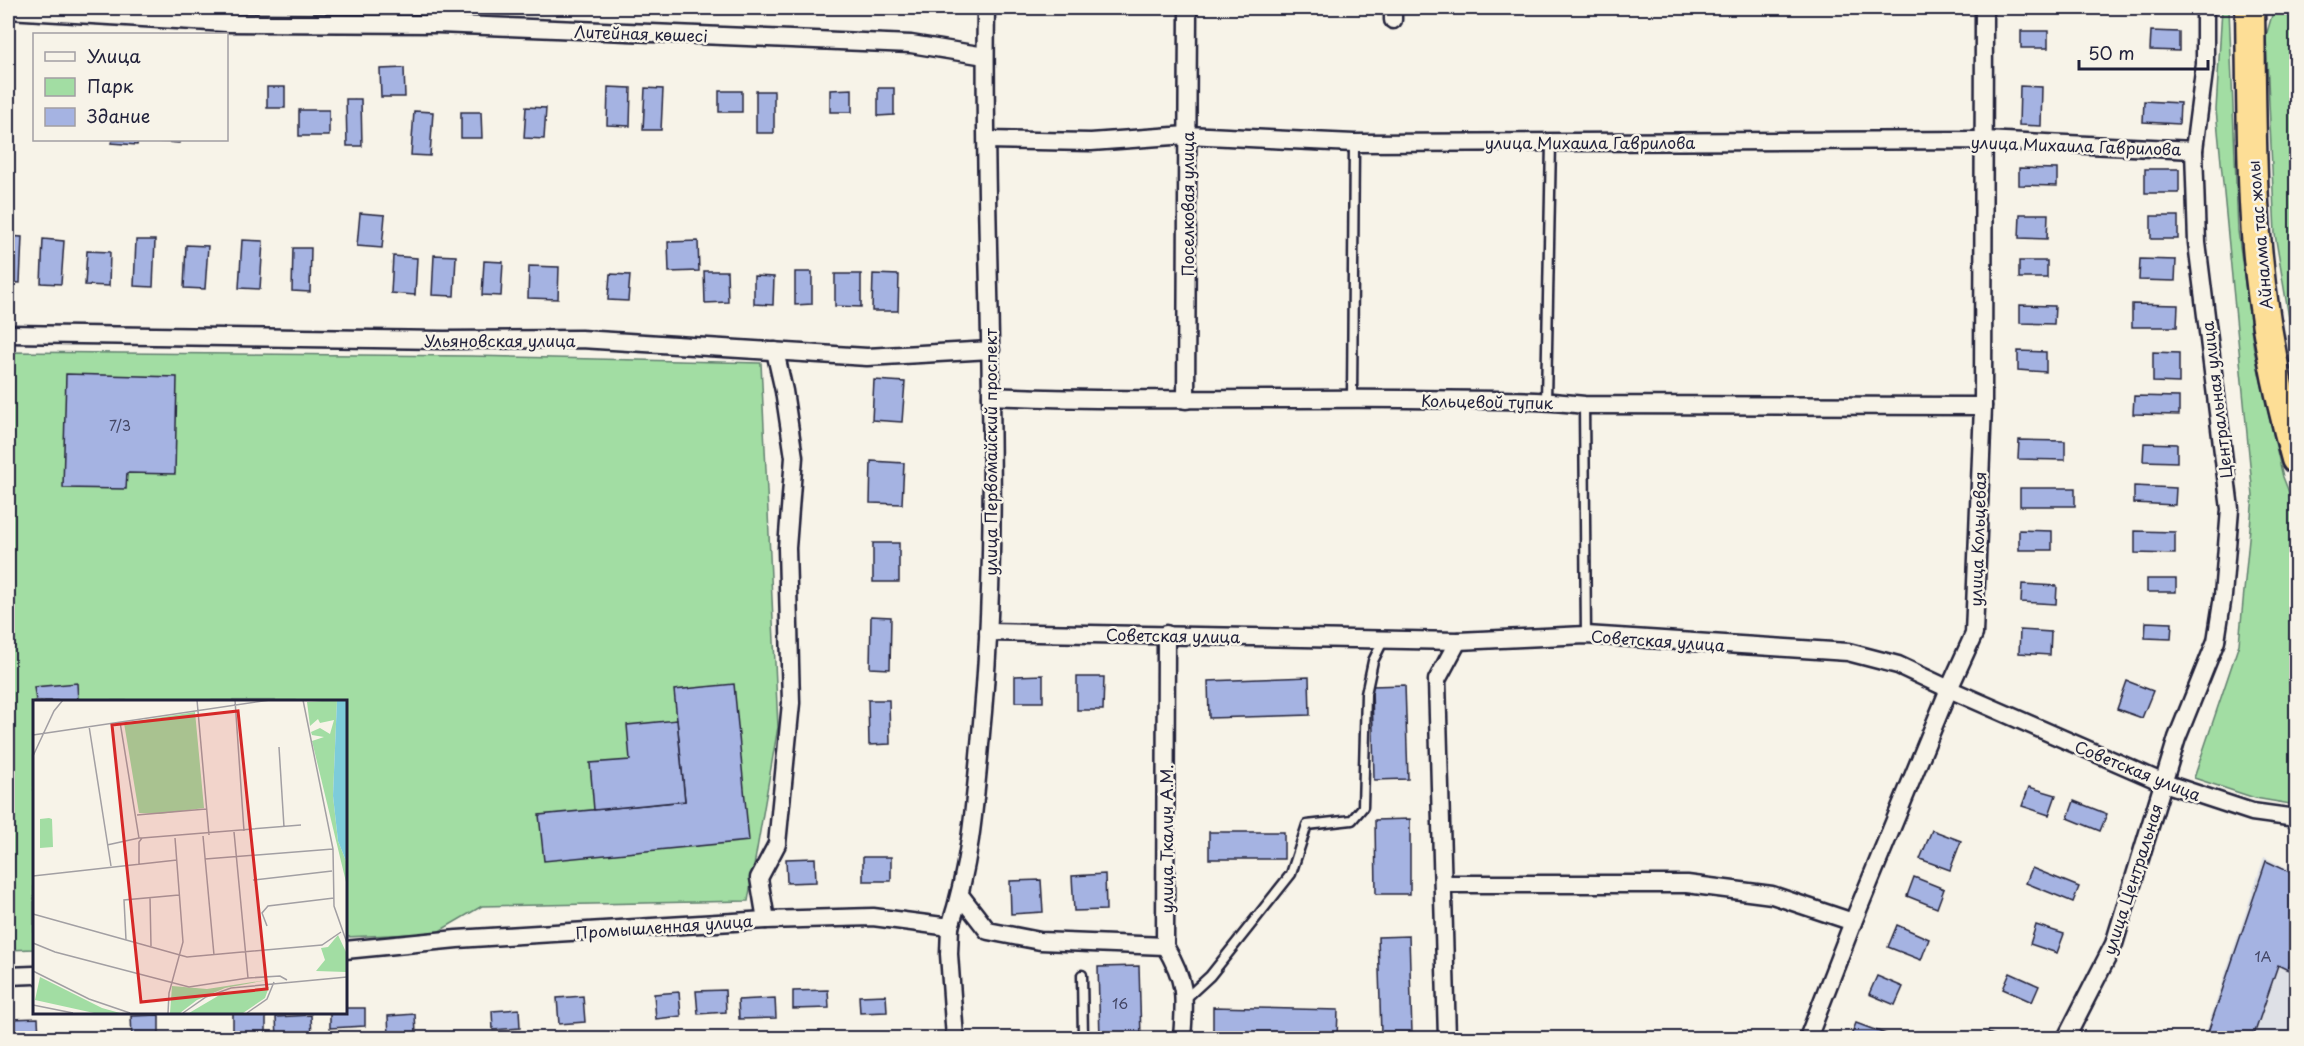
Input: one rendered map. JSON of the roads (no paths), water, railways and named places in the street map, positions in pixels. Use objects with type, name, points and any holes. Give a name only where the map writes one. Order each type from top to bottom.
[{"type":"highway","name":"Айналма тас жолы","points":[[2250,8],[2254,204],[2258,252],[2277,380],[2296,459]]},
{"type":"street","name":"улица Первомайский проспект","points":[[960,895],[974,807],[988,632],[992,350],[985,56],[986,8]]},
{"type":"street","name":"Поселковая улица","points":[[1186,400],[1188,8]]},
{"type":"street","name":"улица Кольцевая","points":[[1808,1038],[1853,922],[1974,634],[1983,406],[1984,8]]},
{"type":"street","name":"Центральная улица","points":[[2164,783],[2177,738],[2216,640],[2223,596],[2229,509],[2197,243],[2194,150],[2205,64],[2205,8]]},
{"type":"street","name":"Литейная көшесі","points":[[8,10],[227,23],[438,24],[911,44],[985,56]]},
{"type":"street","name":"улица Михаила Гаврилова","points":[[987,140],[1090,142],[1187,135],[1354,143],[1984,140],[2194,150]]},
{"type":"street","name":"Ульяновская улица","points":[[8,334],[444,340],[581,339],[867,357],[992,350]]},
{"type":"street","points":[[766,920],[759,878],[777,844],[791,703],[787,548],[794,457],[784,391],[775,351]]},
{"type":"street","name":"Кольцевой тупик","points":[[991,396],[1063,399],[1546,401],[1584,405],[1983,406]]},
{"type":"street","name":"Советская улица","points":[[988,632],[1458,641],[1586,635],[1848,652],[1898,665],[2164,783],[2252,812],[2296,818]]},
{"type":"street","name":"улица Ткалич А.М.","points":[[1166,634],[1165,946],[1179,970],[1185,999],[1182,1038]]},
{"type":"street","points":[[1446,1038],[1444,884],[1437,680],[1458,641]]},
{"type":"street","name":"улица Центральная","points":[[2066,1038],[2114,944],[2164,783]]},
{"type":"street","points":[[1444,884],[1686,884],[1772,895],[1853,922]]},
{"type":"street","points":[[955,1038],[949,954],[950,927],[960,895]]},
{"type":"street","points":[[960,895],[988,931],[1040,941],[1165,946]]},
{"type":"street","name":"Промышленная улица","points":[[346,950],[457,939],[766,920],[873,917],[950,927]]},
{"type":"street","points":[[8,976],[33,975]]},
{"type":"lane","points":[[1546,401],[1551,142]]},
{"type":"lane","points":[[1352,399],[1354,143]]},
{"type":"lane","points":[[1584,405],[1586,635]]},
{"type":"lane","points":[[1185,999],[1210,976],[1291,874],[1306,825],[1352,820],[1363,807],[1366,694],[1373,661],[1384,639]]},
{"type":"lane","points":[[1082,975],[1083,1038]]}]
